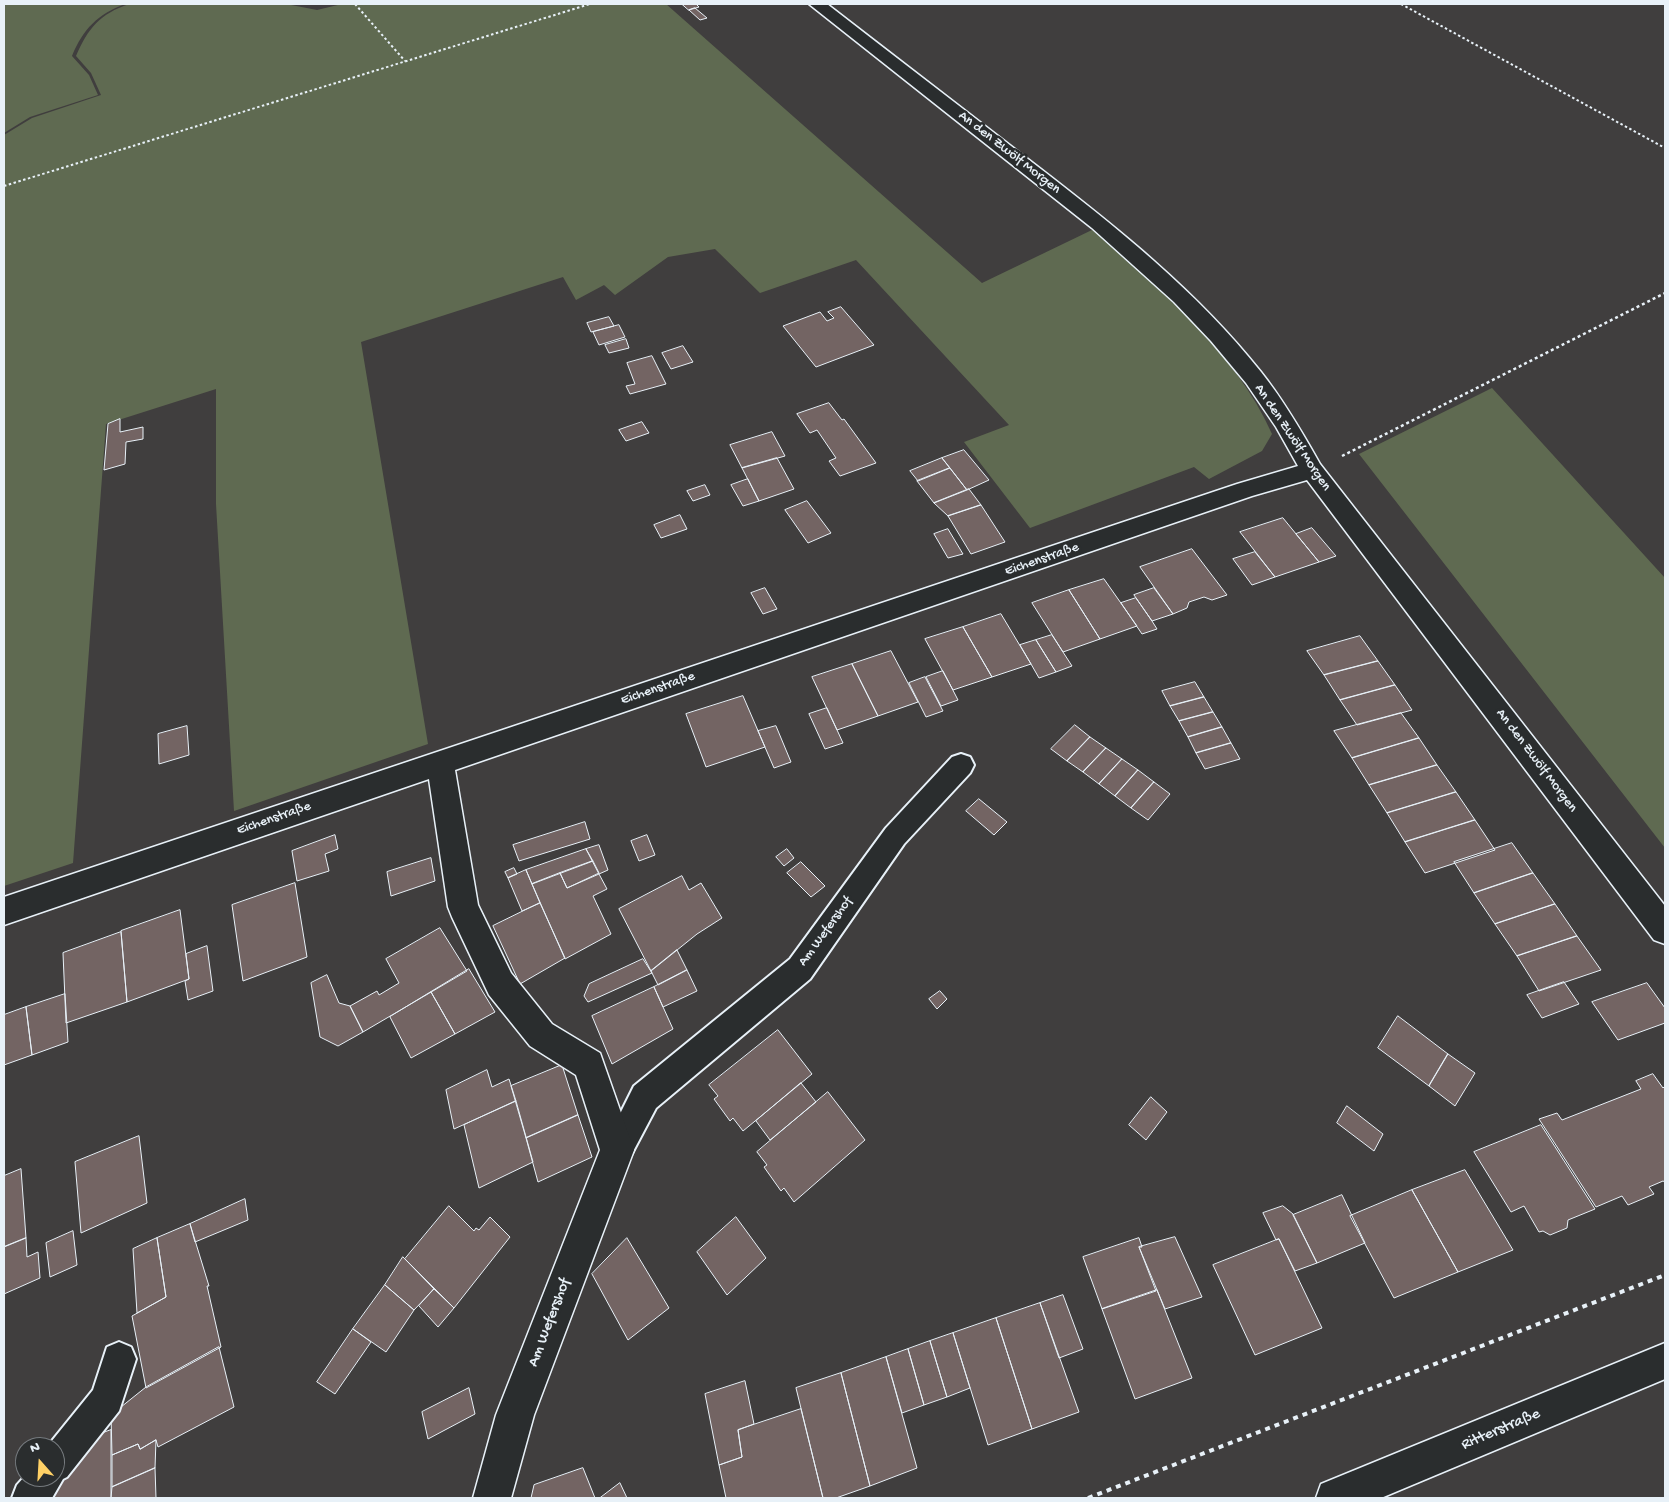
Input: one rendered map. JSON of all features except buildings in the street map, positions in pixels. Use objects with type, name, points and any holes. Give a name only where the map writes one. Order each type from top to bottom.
[{"type":"street","name":"An den Zwölf Morgen","points":[[816,4],[1091,217],[1162,278],[1226,343],[1295,436],[1312,470],[1665,930]]},
{"type":"street","name":"Eichenstraße","points":[[4,910],[1245,490],[1312,470]]},
{"type":"street","points":[[440,762],[464,907],[500,984],[541,1035],[589,1064],[617,1150]]},
{"type":"street","name":"Am Wefershof","points":[[492,1498],[515,1414],[617,1150]]},
{"type":"street","name":"Ritterstraße","points":[[1335,1498],[1379,1491],[1665,1360]]},
{"type":"lane","name":"Am Wefershof","points":[[617,1150],[646,1097],[800,969],[895,836],[961,765]]},
{"type":"lane","points":[[65,1452],[107,1399],[120,1359]]},
{"type":"lane","points":[[30,1498],[38,1487]]},
{"type":"path","points":[[355,4],[405,61]]},
{"type":"path","points":[[4,186],[590,4]]},
{"type":"path","points":[[1401,4],[1665,148]]},
{"type":"path","points":[[1312,470],[1665,293]]},
{"type":"path","points":[[1088,1498],[1665,1275]]},
{"type":"green space","points":[[4,4],[125,4],[99,18],[86,30],[72,56],[89,75],[98,95],[30,117],[4,133]]},
{"type":"green space","points":[[129,4],[286,4],[317,10],[342,4],[666,4],[982,283],[1094,229],[1194,323],[1217,349],[1238,375],[1272,434],[1262,451],[1209,479],[1194,467],[1030,528],[964,442],[1009,425],[856,260],[760,293],[715,249],[668,257],[615,295],[604,285],[576,300],[563,277],[361,342],[428,744],[234,811],[216,504],[216,389],[106,424],[73,863],[4,886],[4,135],[32,118],[101,95],[91,73],[76,56],[85,37],[96,23],[110,12]]},
{"type":"green space","points":[[1492,388],[1665,578],[1665,848],[1359,454]]}]
